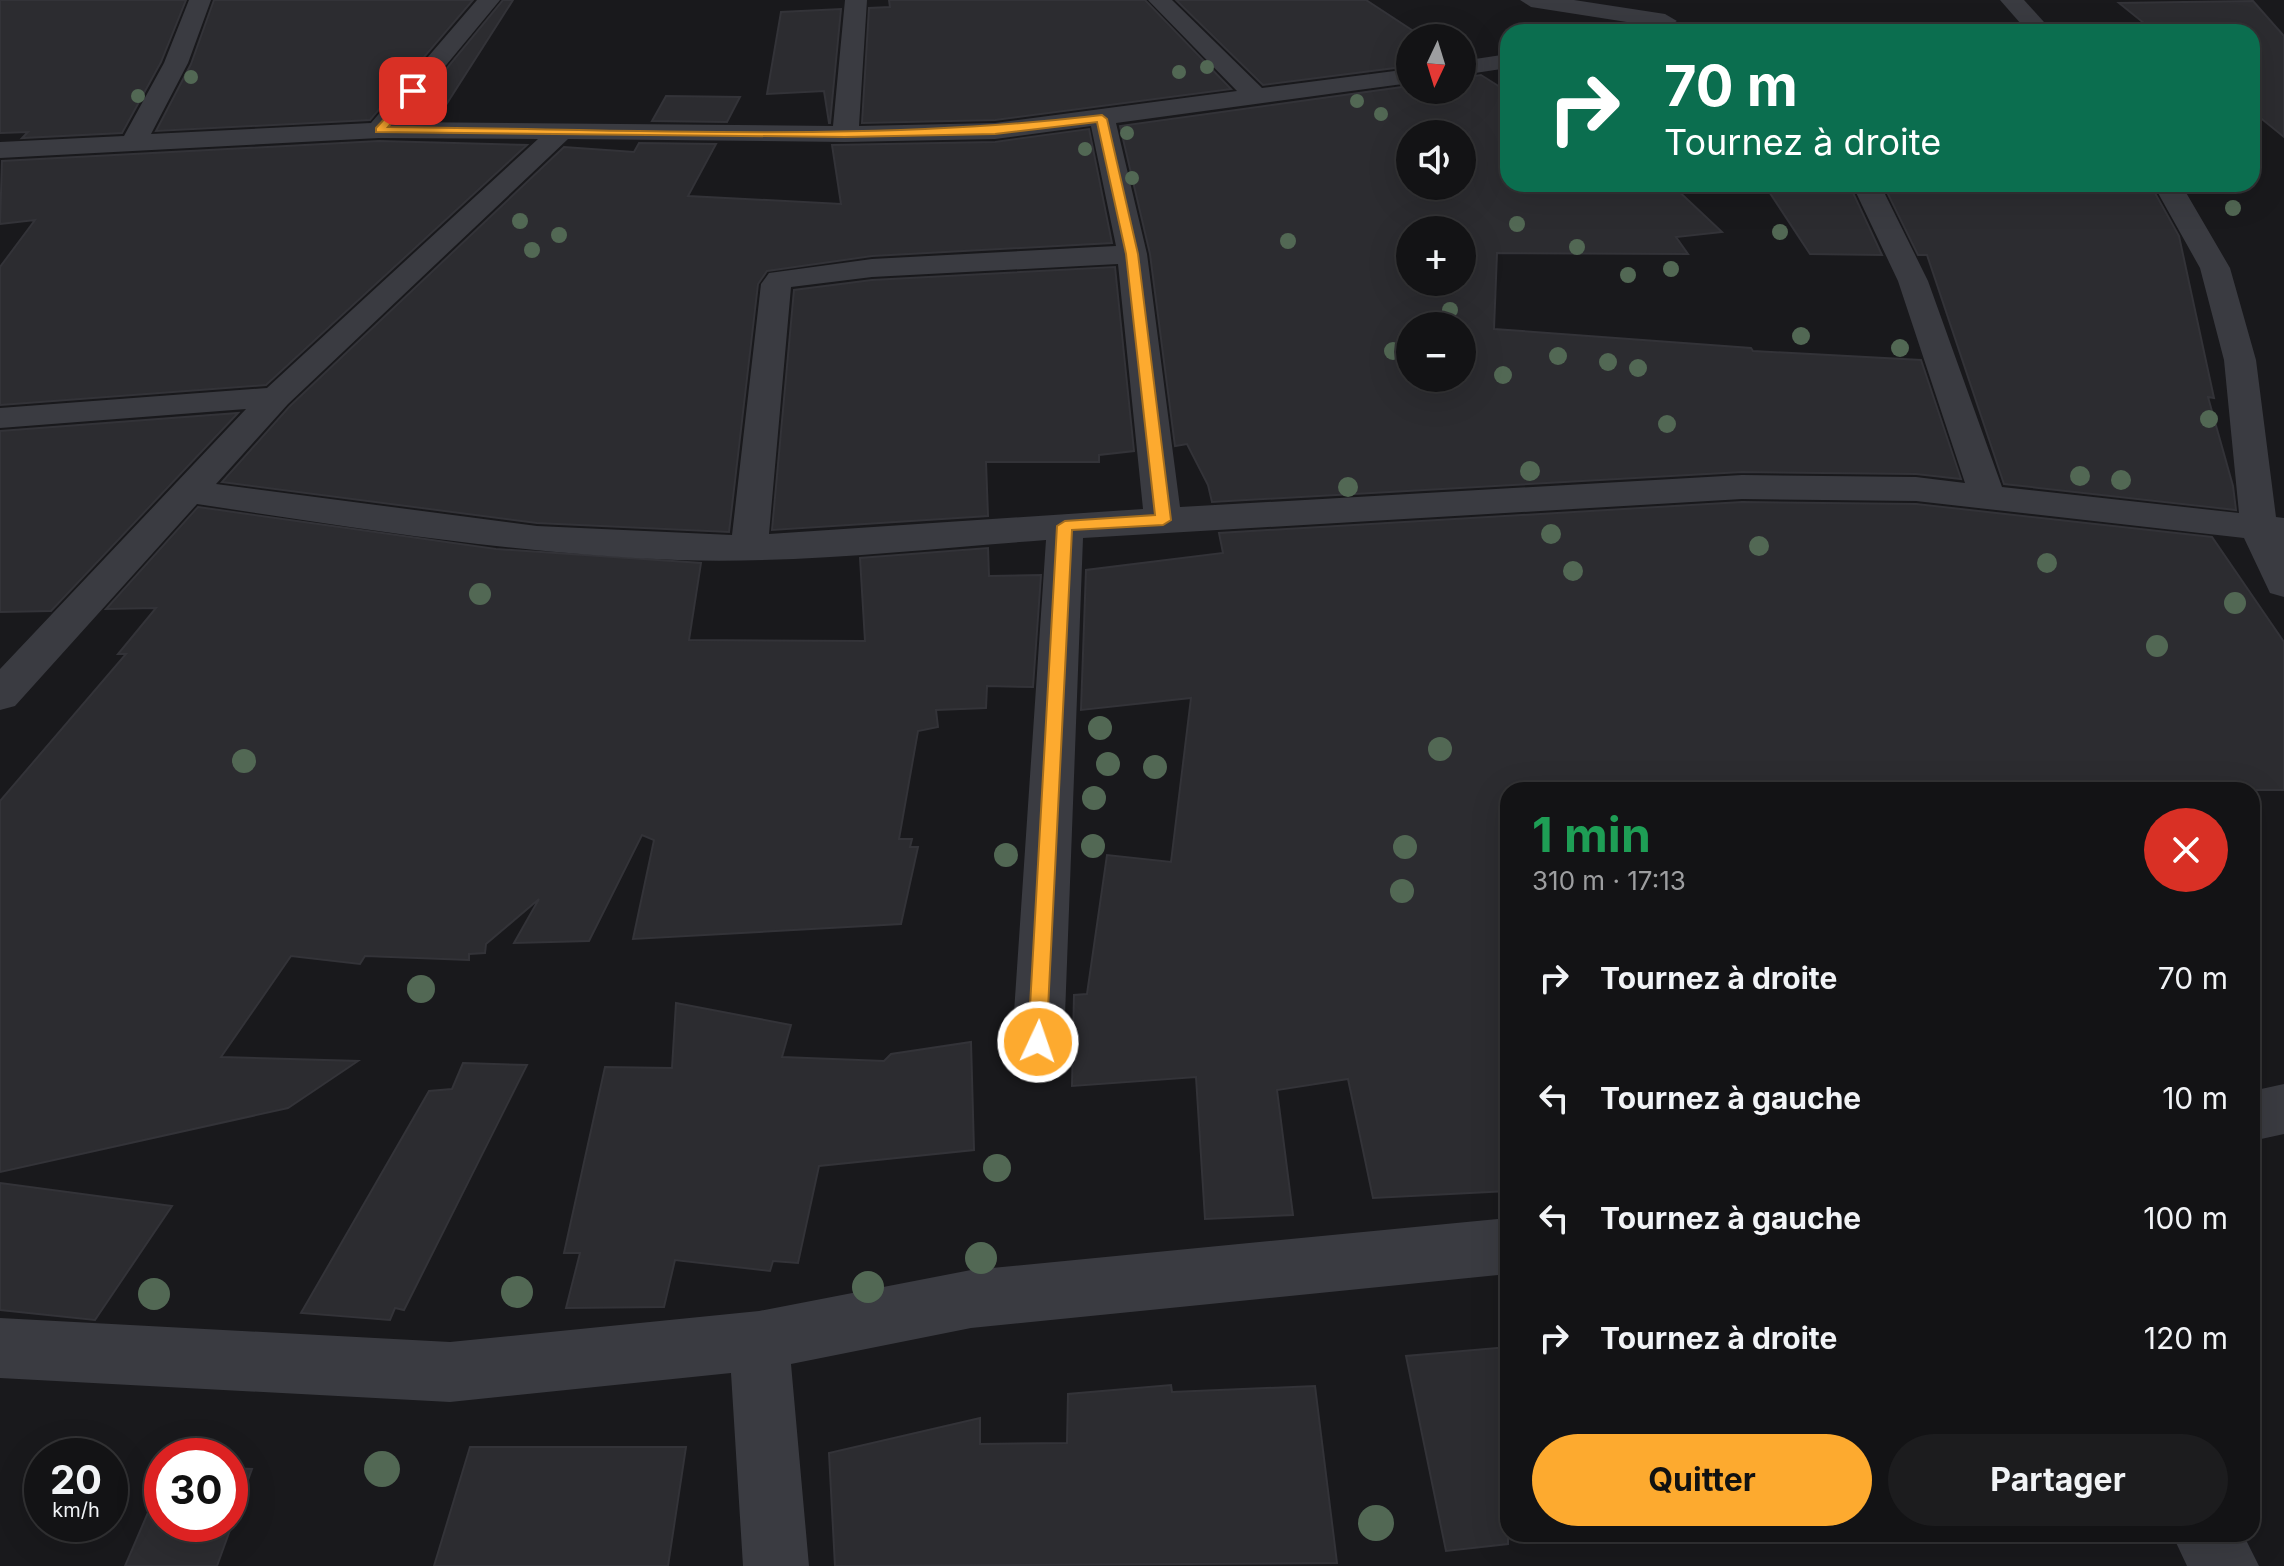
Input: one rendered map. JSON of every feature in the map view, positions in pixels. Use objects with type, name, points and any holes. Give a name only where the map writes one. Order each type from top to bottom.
[{"type":"street","points":[[134,142],[176,63],[200,0]]},
{"type":"street","points":[[379,130],[489,0]]},
{"type":"street","points":[[845,134],[856,0]]},
{"type":"street","points":[[1159,0],[1257,97]]},
{"type":"street","points":[[1531,0],[1665,18]]},
{"type":"street","points":[[2011,0],[2034,24]]},
{"type":"street","points":[[1476,66],[1500,62]]},
{"type":"street","points":[[0,150],[379,130],[845,134],[995,131],[1396,78]]},
{"type":"street","points":[[1102,119],[1132,254],[1163,520]]},
{"type":"street","points":[[0,695],[276,397],[561,132]]},
{"type":"street","points":[[1870,192],[1913,281],[1988,497]]},
{"type":"street","points":[[2172,192],[2215,268],[2240,360],[2284,584]]},
{"type":"street","points":[[749,548],[776,284],[780,279],[872,268],[1132,254]]},
{"type":"street","points":[[0,418],[276,397]]},
{"type":"street","points":[[186,491],[499,536],[678,549],[749,548],[1065,526],[1742,487],[1916,489],[2272,530]]},
{"type":"street","points":[[1038,1042],[1065,526]]},
{"type":"street","points":[[0,645],[49,642]]},
{"type":"street","points":[[2260,1114],[2284,1109]]},
{"type":"street","points":[[0,1348],[450,1372],[759,1341],[971,1299],[1500,1247]]},
{"type":"street","points":[[759,1341],[776,1566]]},
{"type":"street","points":[[2210,1542],[2226,1566]]},
{"type":"building","points":[[0,0],[186,0],[161,62],[122,133],[22,138],[28,132],[0,133]]},
{"type":"building","points":[[214,0],[473,0],[370,120],[156,131],[191,64]]},
{"type":"building","points":[[503,0],[513,0],[437,119],[405,119]]},
{"type":"building","points":[[889,0],[1145,0],[1231,89],[995,120],[862,123],[869,8],[890,7]]},
{"type":"building","points":[[1176,0],[1366,0],[1403,24],[1396,24],[1396,68],[1263,85]]},
{"type":"building","points":[[2253,1],[2284,36],[2284,137],[2260,118],[2260,24],[2145,24],[2119,3]]},
{"type":"building","points":[[841,9],[829,123],[824,91],[767,94],[781,12]]},
{"type":"building","points":[[1481,75],[1500,87],[1500,192],[1680,192],[1722,232],[1676,237],[1688,254],[1497,253],[1494,329],[1751,348],[1753,351],[1921,360],[1961,479],[1916,474],[1742,472],[1212,502],[1208,485],[1187,444],[1175,446],[1150,254],[1120,126],[1396,88],[1396,104],[1476,104],[1476,76]]},
{"type":"building","points":[[666,96],[740,97],[727,122],[652,121]]},
{"type":"building","points":[[1089,129],[1112,243],[872,256],[767,271],[758,284],[729,532],[537,523],[222,482],[290,406],[564,147],[634,152],[639,143],[716,144],[688,196],[841,204],[832,145],[995,142]]},
{"type":"building","points":[[379,141],[527,145],[266,385],[0,405],[0,267],[35,220],[0,224],[2,161]]},
{"type":"building","points":[[1769,192],[1853,192],[1882,255],[1810,254]]},
{"type":"building","points":[[1887,192],[2154,192],[2179,236],[2214,398],[2208,397],[2233,486],[2236,510],[2004,484],[1927,255],[1918,255]]},
{"type":"building","points":[[1115,267],[1134,451],[1099,455],[1099,462],[986,462],[988,516],[772,530],[794,290],[872,280]]},
{"type":"building","points":[[238,413],[51,611],[0,612],[0,431]]},
{"type":"building","points":[[1742,502],[1916,504],[2212,537],[2284,642],[2284,790],[2260,790],[2260,782],[1500,782],[1500,1191],[1373,1198],[1348,1079],[1277,1090],[1293,1215],[1205,1219],[1196,1077],[1072,1086],[1074,995],[1087,994],[1107,855],[1171,862],[1191,698],[1081,710],[1086,570],[1223,553],[1219,533]]},
{"type":"building","points":[[198,507],[496,549],[701,563],[689,640],[865,641],[860,558],[988,548],[989,576],[1041,575],[1033,687],[987,686],[986,708],[936,710],[938,727],[918,731],[899,839],[912,839],[910,847],[918,847],[901,924],[633,939],[654,840],[642,835],[589,941],[514,943],[539,899],[486,944],[485,953],[469,954],[469,960],[365,956],[360,964],[291,956],[221,1057],[358,1061],[288,1108],[0,1172],[0,801],[126,654],[118,654],[156,608],[106,609]]},
{"type":"building","points":[[676,1003],[791,1025],[782,1057],[884,1061],[891,1054],[971,1042],[974,1150],[819,1166],[798,1263],[773,1261],[770,1271],[675,1260],[664,1307],[566,1308],[580,1253],[564,1253],[605,1067],[672,1068]]},
{"type":"building","points":[[463,1063],[527,1065],[404,1310],[395,1308],[390,1320],[301,1313],[429,1091],[452,1089]]},
{"type":"building","points":[[0,1183],[172,1206],[95,1320],[0,1310]]},
{"type":"building","points":[[1500,1348],[1500,1542],[1508,1544],[1446,1551],[1406,1356]]},
{"type":"building","points":[[1171,1385],[1172,1392],[1315,1386],[1337,1563],[835,1566],[829,1453],[980,1418],[980,1444],[1067,1443],[1068,1394]]},
{"type":"building","points":[[470,1447],[686,1447],[668,1566],[434,1566]]},
{"type":"building","points":[[144,1522],[144,1542],[226,1542],[217,1566],[125,1566]]},
{"type":"route","points":[[413,91],[379,130],[845,134],[995,131],[1102,119],[1132,254],[1163,520],[1065,526],[1038,1042]]}]
